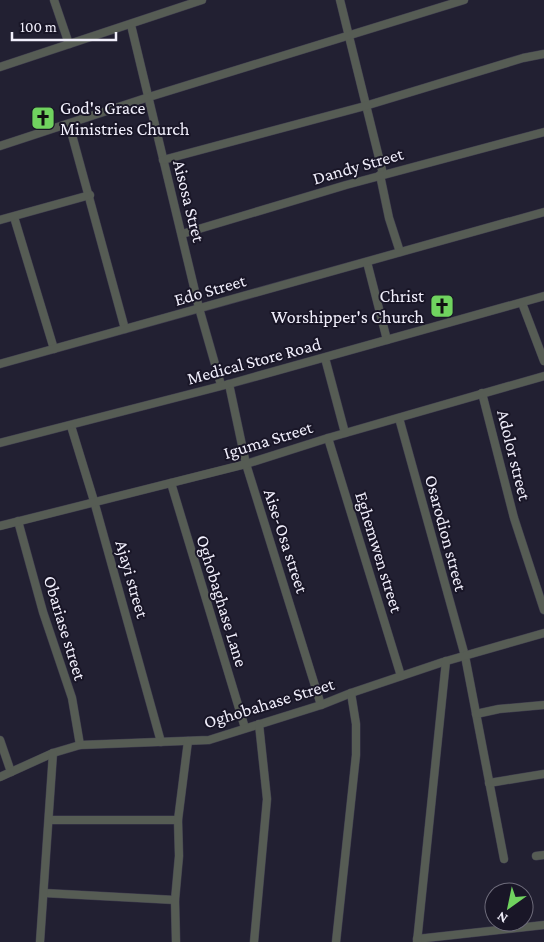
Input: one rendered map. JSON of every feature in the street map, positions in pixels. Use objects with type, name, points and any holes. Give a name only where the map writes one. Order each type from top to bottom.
[{"type":"street","points":[[54,0],[69,44]]},
{"type":"street","points":[[0,68],[202,0]]},
{"type":"street","points":[[340,0],[382,175],[389,218],[400,252]]},
{"type":"street","points":[[0,146],[148,97],[464,0]]},
{"type":"street","name":"Aisosa Stret","points":[[131,25],[199,308],[225,384]]},
{"type":"street","points":[[164,160],[365,106],[522,58],[544,54]]},
{"type":"street","points":[[69,124],[90,195],[125,329]]},
{"type":"street","name":"Dandy Street","points":[[182,234],[382,175],[544,132]]},
{"type":"street","points":[[0,220],[90,195]]},
{"type":"street","name":"Edo Street","points":[[0,364],[544,213]]},
{"type":"street","points":[[14,217],[54,349]]},
{"type":"street","points":[[367,262],[386,340]]},
{"type":"street","name":"Medical Store Road","points":[[0,443],[325,358],[544,296]]},
{"type":"street","points":[[522,303],[544,361]]},
{"type":"street","points":[[325,358],[345,433]]},
{"type":"street","name":"Iguma Street","points":[[0,526],[246,464],[328,438],[544,376]]},
{"type":"street","name":"Aise-Osa street","points":[[225,384],[246,464],[321,705]]},
{"type":"street","name":"Adolor street","points":[[482,393],[514,518],[544,610]]},
{"type":"street","name":"Osarodion street","points":[[399,418],[465,656],[504,859]]},
{"type":"street","name":"Ajayi street","points":[[70,426],[94,501],[161,742]]},
{"type":"street","name":"Eghemwen street","points":[[328,438],[401,676]]},
{"type":"street","name":"Oghobaghase Lane","points":[[171,483],[245,728]]},
{"type":"street","name":"Obariase street","points":[[18,521],[43,612],[72,698],[80,745]]},
{"type":"street","name":"Oghobahase Street","points":[[0,777],[53,753],[80,745],[209,740],[321,705],[350,693],[446,661],[544,633]]},
{"type":"street","points":[[446,661],[417,941],[544,925]]},
{"type":"street","points":[[336,942],[356,755],[356,724],[350,693]]},
{"type":"street","points":[[476,714],[499,709],[544,705]]},
{"type":"street","points":[[254,942],[267,799],[259,724]]},
{"type":"street","points":[[0,740],[11,772]]},
{"type":"street","points":[[176,942],[175,900],[179,856],[178,820],[188,741]]},
{"type":"street","points":[[40,942],[53,753]]},
{"type":"street","points":[[489,783],[544,774]]},
{"type":"street","points":[[49,820],[178,820]]},
{"type":"street","points":[[44,893],[175,900]]},
{"type":"place","name":"God's Grace Ministries Church","points":[[43,118]]},
{"type":"place","name":"Christ Worshipper's Church","points":[[442,306]]}]
